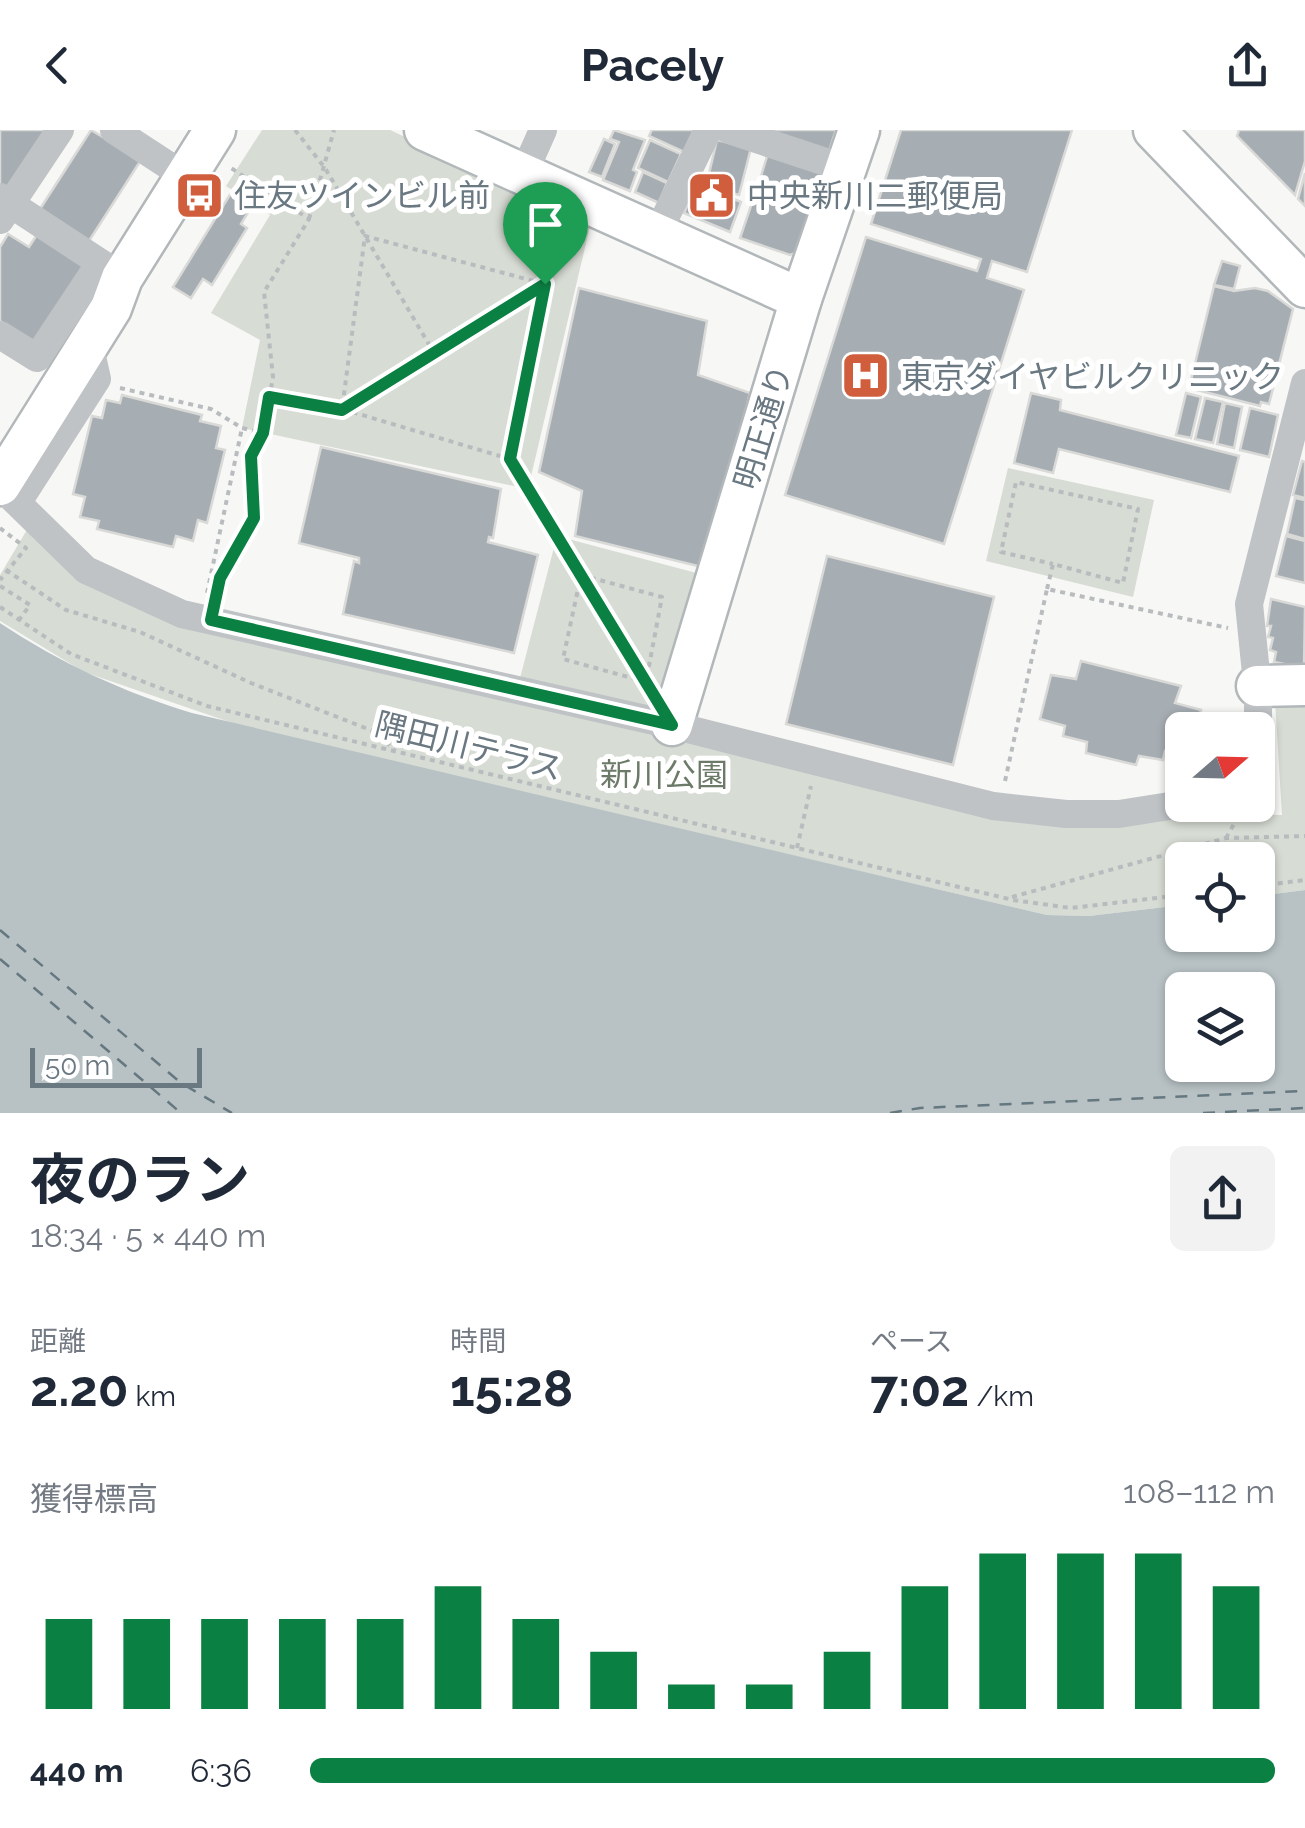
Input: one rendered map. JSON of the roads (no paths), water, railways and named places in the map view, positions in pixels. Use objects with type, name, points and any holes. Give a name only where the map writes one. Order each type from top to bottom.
[{"type":"street","points":[[60,130],[4,207],[111,270]]},
{"type":"street","points":[[114,130],[186,177]]},
{"type":"street","points":[[426,130],[802,299]]},
{"type":"street","points":[[523,175],[543,130]]},
{"type":"street","points":[[658,234],[708,130]]},
{"type":"street","points":[[729,130],[847,169]]},
{"type":"street","name":"明正通り","points":[[672,725],[802,299],[860,130]]},
{"type":"street","points":[[1154,130],[1305,287]]},
{"type":"street","points":[[1191,130],[1305,247]]},
{"type":"street","points":[[0,335],[37,358],[186,177],[221,148]]},
{"type":"street","points":[[111,270],[111,308],[6,491],[86,570],[182,614],[672,725],[999,808],[1119,814],[1165,807]]},
{"type":"street","points":[[0,452],[73,372],[111,270]]},
{"type":"street","points":[[1257,712],[1249,604],[1305,383]]},
{"type":"street","points":[[1257,686],[1305,685]]},
{"type":"place","name":"住友ツインビル前","points":[[199,195]]},
{"type":"place","name":"中央新川二郵便局","points":[[712,195]]},
{"type":"place","name":"東京ダイヤビルクリニック","points":[[866,376]]},
{"type":"park label","name":"新川公園","points":[[664,774]]}]
